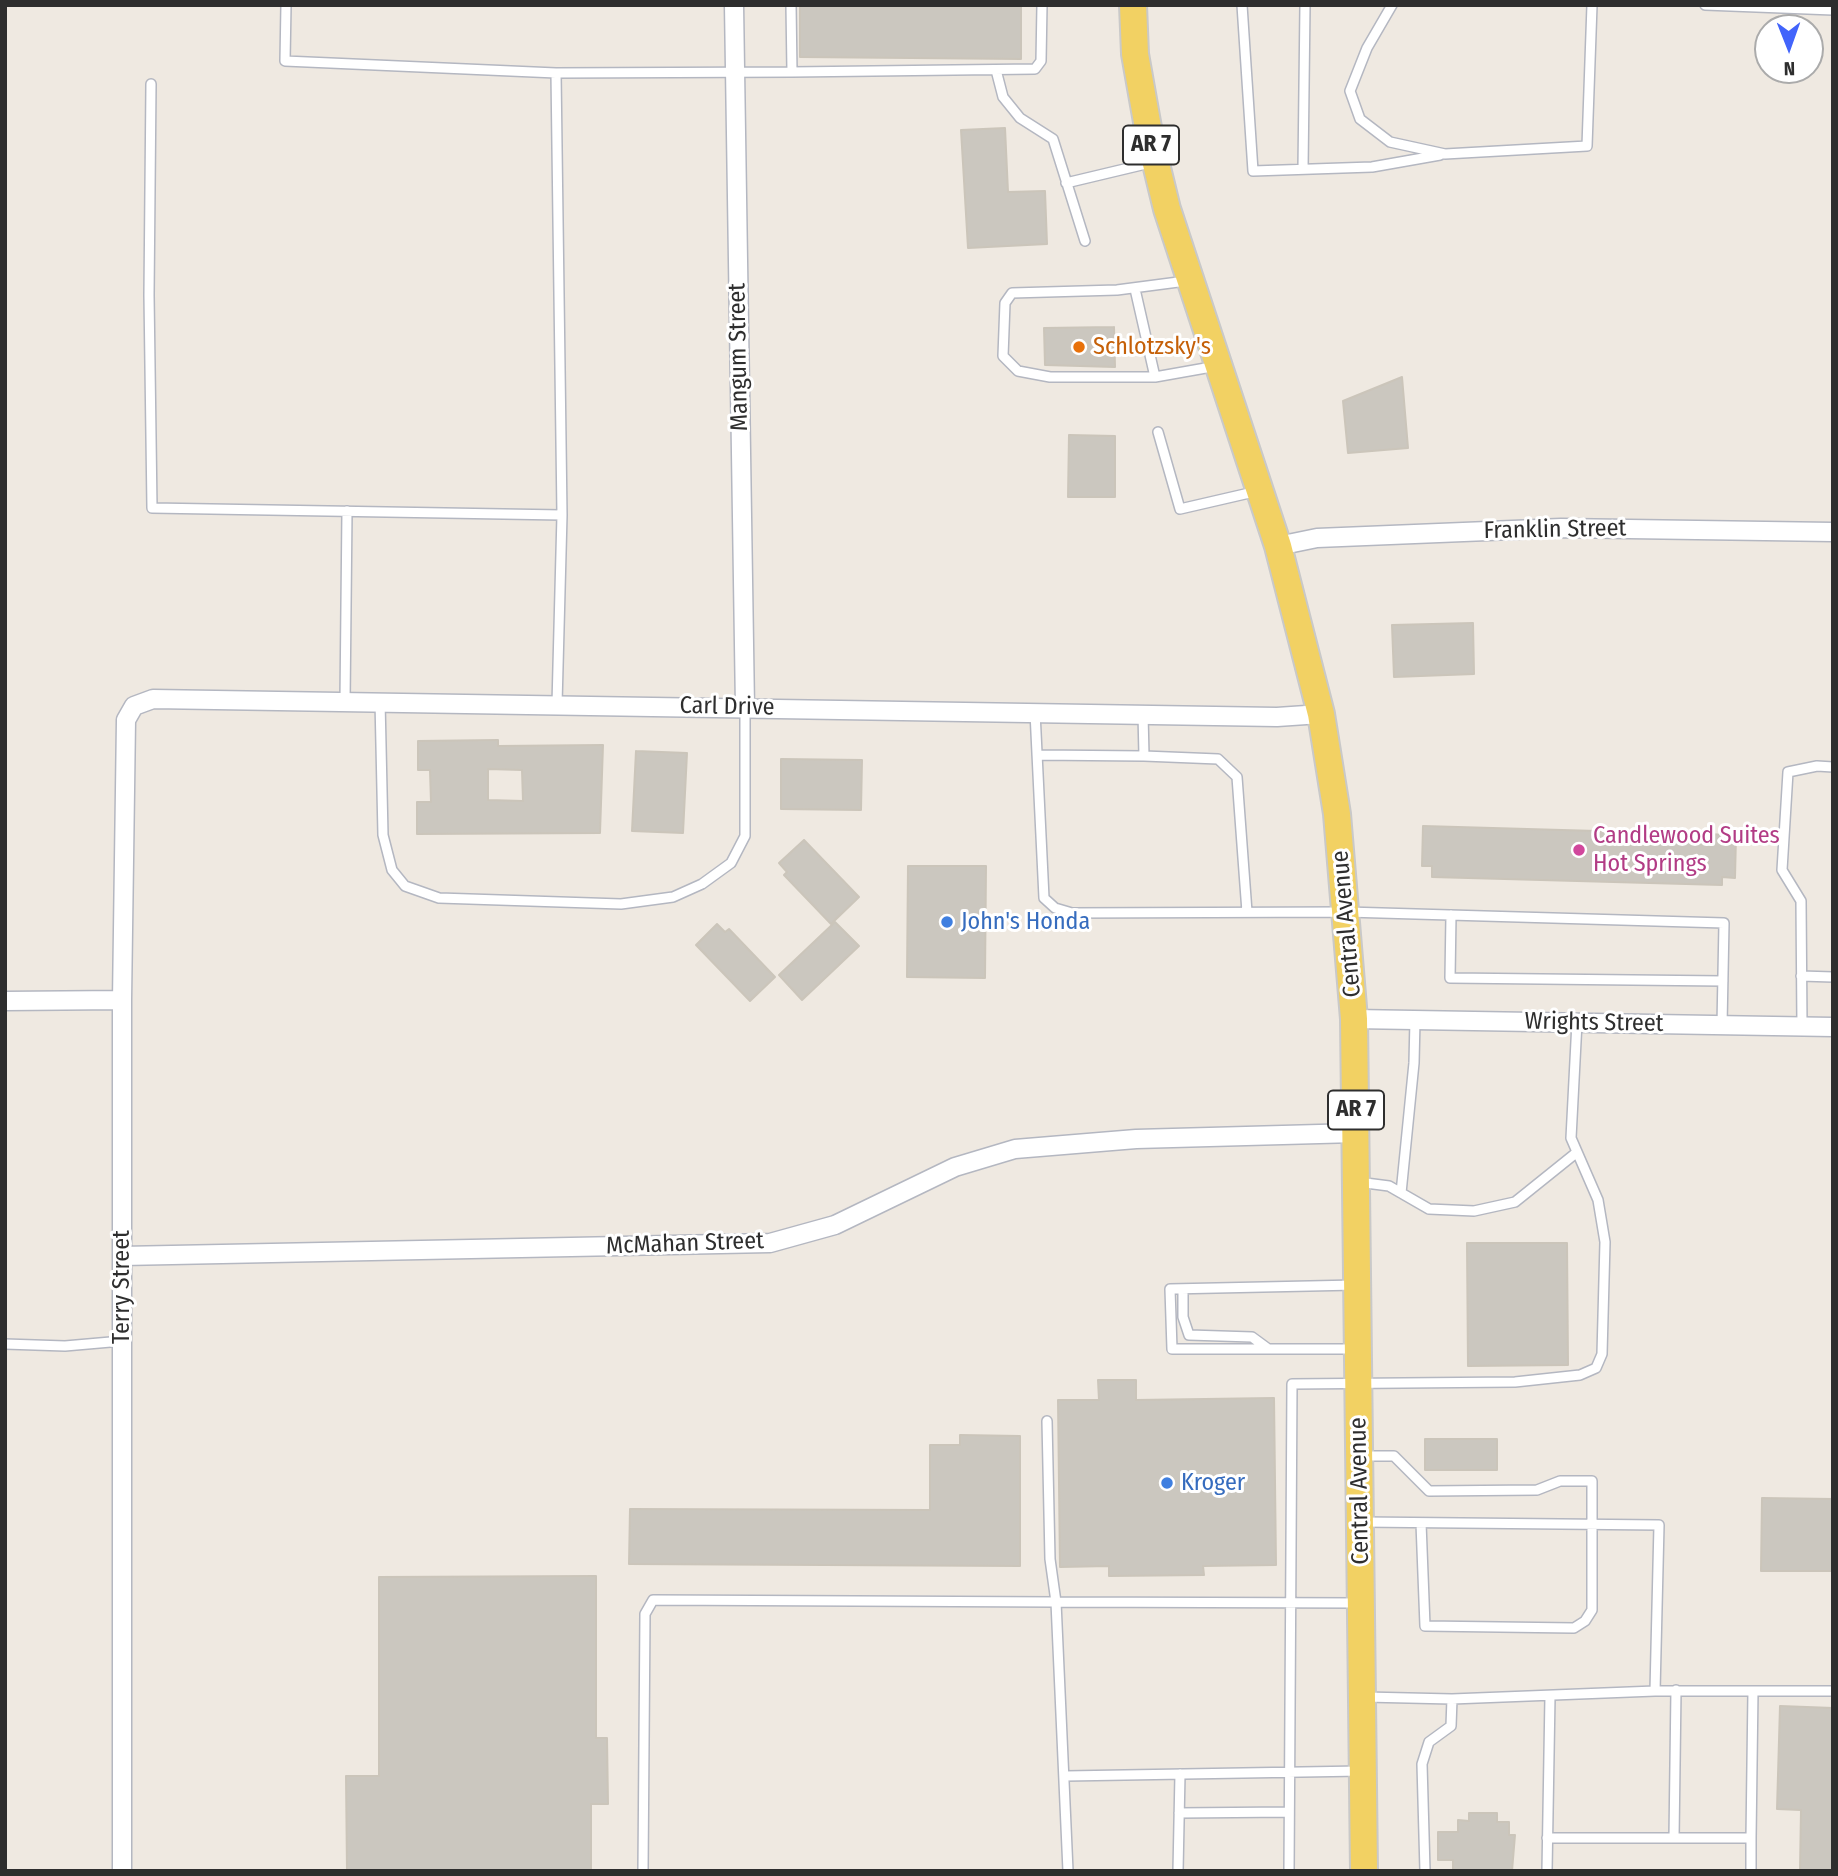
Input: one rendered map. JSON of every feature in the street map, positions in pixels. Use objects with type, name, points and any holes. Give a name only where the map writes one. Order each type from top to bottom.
[{"type":"main road","name":"Central Avenue","points":[[1133,5],[1135,54],[1155,162],[1167,209],[1278,546],[1321,713],[1337,814],[1354,1019],[1364,1871]]},
{"type":"street","name":"Mangum Street","points":[[734,5],[746,708]]},
{"type":"street","name":"Franklin Street","points":[[1278,546],[1317,538],[1561,528],[1833,532]]},
{"type":"street","name":"Carl Drive","points":[[134,706],[153,699],[1277,717],[1321,713]]},
{"type":"street","name":"Terry Street","points":[[122,1871],[122,1000],[126,720],[134,706]]},
{"type":"street","points":[[5,1001],[122,1000]]},
{"type":"street","name":"Wrights Street","points":[[1354,1019],[1833,1027]]},
{"type":"street","name":"McMahan Street","points":[[122,1256],[770,1242],[835,1225],[955,1167],[1015,1149],[1136,1139],[1356,1133]]},
{"type":"lane","points":[[286,5],[285,61],[556,73],[1035,69],[1041,61],[1042,5]]},
{"type":"lane","points":[[792,5],[792,72]]},
{"type":"lane","points":[[1242,5],[1253,171],[1372,167],[1445,154],[1587,146],[1592,5]]},
{"type":"lane","points":[[1303,169],[1305,5]]},
{"type":"lane","points":[[1392,5],[1367,48],[1350,91],[1360,119],[1390,142],[1445,154]]},
{"type":"lane","points":[[1705,5],[1833,10]]},
{"type":"lane","points":[[996,70],[1003,97],[1020,118],[1053,139],[1084,241]]},
{"type":"lane","points":[[556,73],[562,515],[557,704]]},
{"type":"lane","points":[[151,84],[149,295],[152,508],[562,515]]},
{"type":"lane","points":[[1066,183],[1155,162]]},
{"type":"lane","points":[[1191,281],[1136,289],[1012,293],[1005,303],[1003,356],[1018,371],[1039,376],[1155,377],[1219,366]]},
{"type":"lane","points":[[1136,289],[1155,377]]},
{"type":"lane","points":[[1157,432],[1180,509],[1260,490]]},
{"type":"lane","points":[[345,701],[347,512]]},
{"type":"lane","points":[[380,701],[383,835],[392,870],[405,886],[439,898],[621,904],[673,897],[702,884],[731,863],[745,836],[746,708]]},
{"type":"lane","points":[[1035,712],[1044,898],[1055,908],[1072,913],[1347,912],[1724,923],[1722,1025]]},
{"type":"lane","points":[[1143,714],[1144,756]]},
{"type":"lane","points":[[1037,755],[1218,759],[1237,776],[1247,912]]},
{"type":"lane","points":[[1802,1026],[1801,901],[1782,870],[1788,772],[1817,766],[1833,767]]},
{"type":"lane","points":[[1451,915],[1450,978],[1723,981]]},
{"type":"lane","points":[[1801,976],[1833,977]]},
{"type":"lane","points":[[1401,1193],[1415,1063],[1415,1020]]},
{"type":"lane","points":[[1289,1871],[1292,1384],[1515,1382],[1580,1375],[1596,1368],[1602,1354],[1603,1219],[1598,1200],[1571,1138],[1577,1022]]},
{"type":"lane","points":[[1357,1181],[1389,1186],[1414,1203],[1429,1209],[1474,1211],[1515,1202],[1576,1153]]},
{"type":"lane","points":[[1358,1285],[1170,1289],[1172,1349],[1358,1349]]},
{"type":"lane","points":[[1183,1289],[1183,1317],[1189,1335],[1252,1337],[1269,1349]]},
{"type":"lane","points":[[5,1344],[91,1346],[122,1341]]},
{"type":"lane","points":[[1047,1421],[1050,1559],[1056,1602],[1066,1776],[1068,1871]]},
{"type":"lane","points":[[1360,1457],[1394,1456],[1429,1491],[1537,1490],[1560,1481],[1592,1481],[1592,1610],[1585,1621],[1574,1628],[1425,1626],[1421,1523]]},
{"type":"lane","points":[[1360,1522],[1659,1525],[1655,1691]]},
{"type":"lane","points":[[643,1871],[645,1614],[653,1600],[1361,1603]]},
{"type":"lane","points":[[1674,1838],[1676,1690]]},
{"type":"lane","points":[[1362,1697],[1452,1699],[1676,1690],[1833,1691]]},
{"type":"lane","points":[[1751,1871],[1753,1691]]},
{"type":"lane","points":[[1547,1871],[1550,1696]]},
{"type":"lane","points":[[1425,1871],[1422,1764],[1429,1742],[1451,1726],[1452,1699]]},
{"type":"lane","points":[[1066,1776],[1363,1770]]},
{"type":"lane","points":[[1178,1871],[1180,1774]]},
{"type":"lane","points":[[1179,1813],[1289,1812]]},
{"type":"lane","points":[[1547,1838],[1751,1838]]},
{"type":"building","points":[[800,5],[1021,5],[1021,59],[800,57]]},
{"type":"building","points":[[1005,128],[1008,192],[1045,191],[1047,244],[968,248],[961,130]]},
{"type":"building","name":"Schlotzsky's","points":[[1114,327],[1115,367],[1045,365],[1044,328]]},
{"type":"building","points":[[1402,377],[1408,448],[1348,453],[1343,401]]},
{"type":"building","points":[[1069,435],[1115,436],[1115,497],[1068,497]]},
{"type":"building","points":[[1473,623],[1474,674],[1394,677],[1392,625]]},
{"type":"building","points":[[498,740],[498,746],[603,745],[600,833],[417,834],[417,802],[431,802],[430,770],[418,770],[418,741]],"holes":[[[488,769],[522,770],[523,801],[488,800]]]},
{"type":"building","points":[[636,751],[687,753],[683,833],[632,831]]},
{"type":"building","points":[[781,759],[862,760],[861,810],[781,809]]},
{"type":"building","name":"Candlewood Suites Hot Springs","points":[[1423,826],[1736,835],[1735,878],[1722,877],[1722,885],[1432,877],[1432,866],[1422,866]]},
{"type":"building","points":[[804,840],[859,897],[831,924],[784,875],[787,872],[779,863]]},
{"type":"building","name":"John's Honda","points":[[908,866],[986,866],[985,978],[907,977]]},
{"type":"building","points":[[835,922],[859,946],[802,1000],[779,975]]},
{"type":"building","points":[[717,924],[725,932],[729,929],[775,977],[750,1001],[696,945]]},
{"type":"building","points":[[1467,1243],[1567,1243],[1568,1365],[1468,1366]]},
{"type":"building","name":"Kroger","points":[[1098,1380],[1136,1380],[1136,1400],[1274,1398],[1276,1565],[1203,1566],[1204,1575],[1109,1576],[1109,1566],[1060,1567],[1058,1400],[1099,1400]]},
{"type":"building","points":[[960,1435],[1020,1436],[1020,1566],[629,1564],[630,1509],[930,1510],[930,1445],[960,1445]]},
{"type":"building","points":[[1425,1439],[1497,1439],[1497,1470],[1425,1470]]},
{"type":"building","points":[[1762,1498],[1833,1499],[1833,1571],[1761,1571]]},
{"type":"building","points":[[596,1576],[596,1738],[607,1738],[608,1804],[591,1804],[591,1871],[347,1871],[346,1776],[379,1776],[379,1577]]},
{"type":"building","points":[[1780,1706],[1833,1708],[1833,1871],[1800,1871],[1801,1810],[1777,1809]]},
{"type":"building","points":[[1469,1813],[1497,1813],[1497,1822],[1509,1822],[1509,1835],[1515,1835],[1512,1871],[1453,1871],[1453,1860],[1438,1860],[1438,1832],[1458,1832],[1458,1820],[1469,1821]]},
{"type":"place","name":"Schlotzsky's","points":[[1079,347]]},
{"type":"place","name":"Candlewood Suites Hot Springs","points":[[1579,850]]},
{"type":"place","name":"John's Honda","points":[[947,922]]},
{"type":"place","name":"Kroger","points":[[1167,1483]]}]
